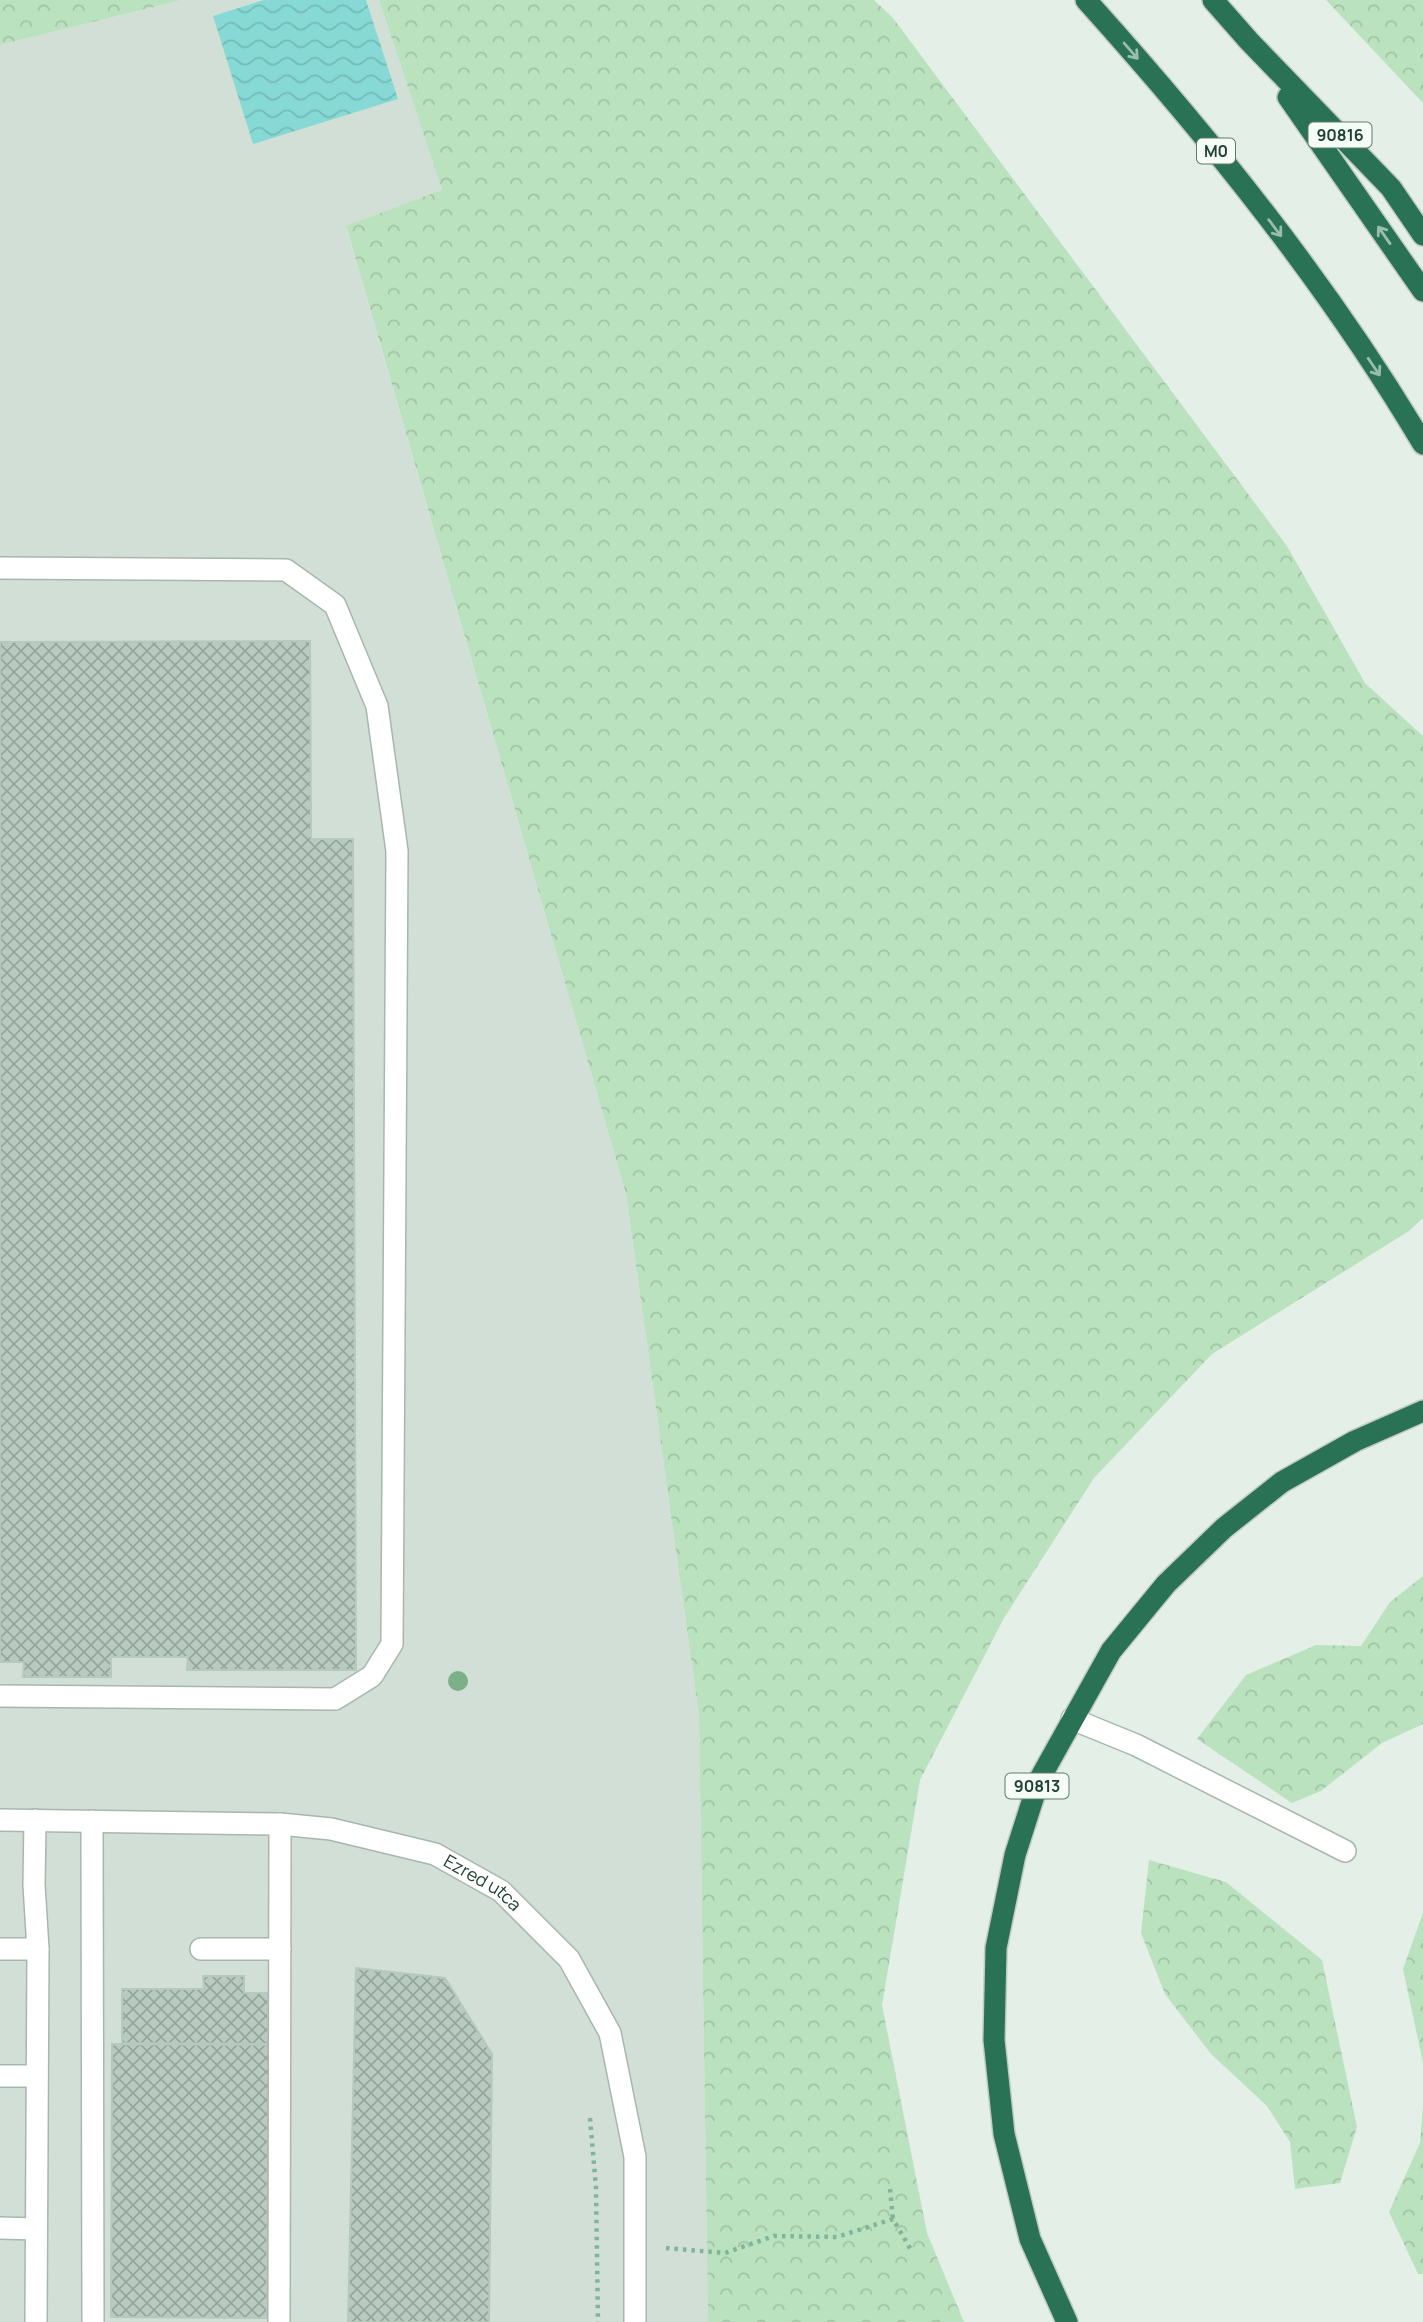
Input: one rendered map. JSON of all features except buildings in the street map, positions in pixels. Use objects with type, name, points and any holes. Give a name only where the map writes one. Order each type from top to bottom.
[{"type":"highway","name":"M0","points":[[1086,0],[1224,160],[1336,310],[1423,444]]},
{"type":"highway","points":[[1213,0],[1249,41],[1423,291]]},
{"type":"highway","name":"90816","points":[[1249,41],[1391,188],[1423,235]]},
{"type":"highway","name":"90813","points":[[1068,2322],[1030,2239],[1004,2134],[994,2040],[996,1948],[1016,1855],[1038,1780],[1111,1651],[1166,1584],[1224,1528],[1283,1482],[1354,1441],[1423,1410]]},
{"type":"street","points":[[0,568],[286,570],[335,605],[377,706],[397,851],[397,879],[392,1644],[372,1676],[335,1699],[0,1696]]},
{"type":"street","points":[[1072,1719],[1136,1745],[1345,1852]]},
{"type":"street","name":"Ezred utca","points":[[0,1820],[280,1824],[331,1829],[435,1854],[501,1891],[569,1959],[610,2033],[635,2157],[635,2322]]},
{"type":"street","points":[[36,1820],[36,2322]]},
{"type":"street","points":[[92,1821],[93,2322]]},
{"type":"street","points":[[279,2322],[280,1824]]},
{"type":"street","points":[[0,1949],[38,1949]]},
{"type":"street","points":[[201,1949],[280,1950]]},
{"type":"street","points":[[0,2076],[37,2076]]},
{"type":"street","points":[[0,2228],[36,2229]]},
{"type":"path","points":[[590,2110],[596,2188],[598,2322]]},
{"type":"path","points":[[890,2189],[893,2219],[911,2250]]},
{"type":"path","points":[[635,2244],[725,2253],[774,2236],[837,2236],[893,2219]]},
{"type":"shaded area","points":[[182,0],[379,0],[442,190],[346,227],[626,1194],[699,1716],[708,2322],[0,2322],[0,45]]},
{"type":"green space","points":[[0,0],[182,0],[0,45]]},
{"type":"green space","points":[[379,0],[874,0],[893,18],[1287,546],[1365,683],[1423,736],[1423,1218],[1409,1231],[1212,1354],[1094,1478],[1004,1618],[920,1780],[882,2005],[927,2233],[964,2322],[708,2322],[699,1716],[626,1194],[346,226],[442,190]]},
{"type":"green space","points":[[1326,0],[1423,0],[1423,103]]},
{"type":"green space","points":[[1423,1576],[1423,1724],[1382,1743],[1321,1791],[1292,1803],[1197,1739],[1246,1675],[1316,1645],[1361,1646],[1390,1602]]},
{"type":"green space","points":[[1149,1860],[1226,1882],[1322,1960],[1357,2127],[1340,2183],[1295,2189],[1290,2142],[1267,2106],[1211,2054],[1165,1994],[1141,1933]]},
{"type":"green space","points":[[1423,1913],[1423,2063],[1403,1969]]},
{"type":"green space","points":[[1423,2107],[1423,2274],[1418,2274],[1389,2212],[1420,2143]]},
{"type":"water","points":[[264,0],[366,0],[398,99],[253,144],[213,16]]}]
